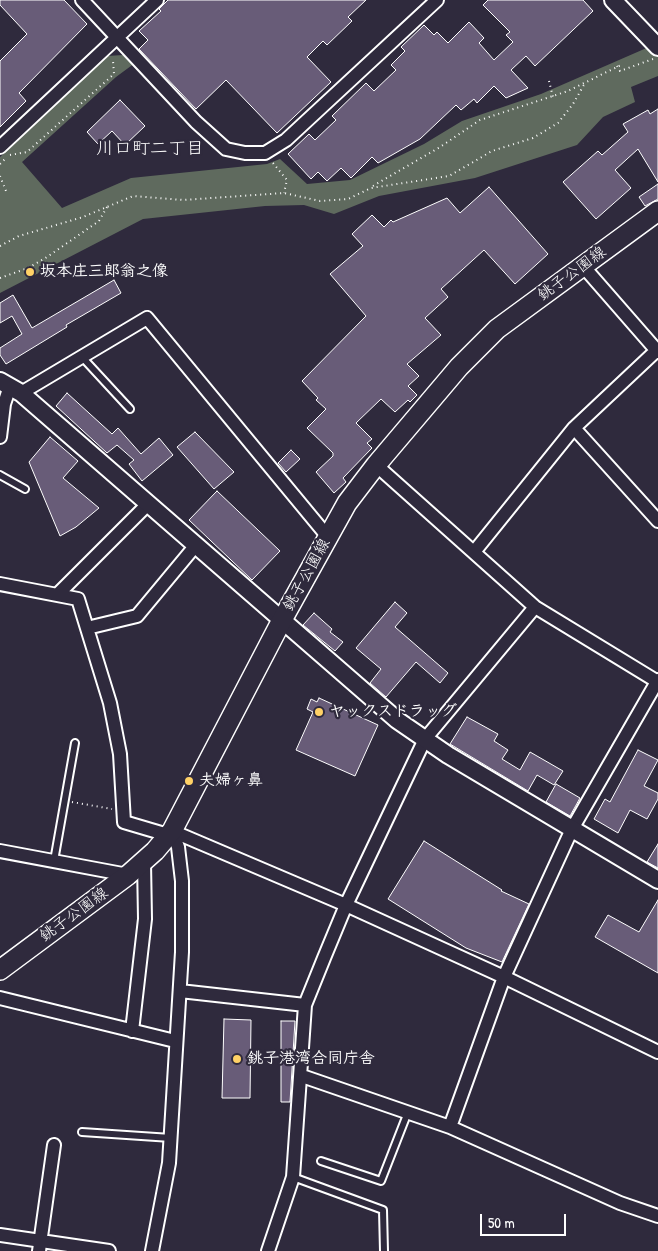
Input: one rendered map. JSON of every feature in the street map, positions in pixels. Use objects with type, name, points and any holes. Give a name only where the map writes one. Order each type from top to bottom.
[{"type":"main road","name":"銚子公園線","points":[[0,970],[128,875],[144,862],[170,833],[282,620],[347,503],[376,465],[459,367],[496,329],[658,211]]},
{"type":"street","points":[[82,0],[196,122],[226,149],[245,153],[265,153],[286,140],[437,0]]},
{"type":"street","points":[[4,151],[156,0]]},
{"type":"street","points":[[613,0],[657,53]]},
{"type":"street","points":[[474,552],[574,428],[657,350],[583,266]]},
{"type":"street","points":[[0,436],[4,404],[10,387],[82,357],[148,318],[328,538]]},
{"type":"street","points":[[10,387],[149,503],[397,720],[572,830],[658,880]]},
{"type":"street","points":[[574,428],[658,521]]},
{"type":"street","points":[[376,465],[535,607],[658,681],[572,830],[504,977],[450,1127]]},
{"type":"street","points":[[58,594],[149,503]]},
{"type":"street","points":[[87,628],[137,616],[196,544]]},
{"type":"street","points":[[0,584],[78,599],[110,703],[120,754],[124,822],[170,833],[346,905],[504,977],[658,1052]]},
{"type":"street","points":[[268,1251],[294,1177],[302,1076],[305,1005],[346,905],[425,739],[535,607]]},
{"type":"street","points":[[152,1251],[163,1202],[171,1138],[175,1042],[180,991],[182,881],[178,847],[170,833]]},
{"type":"street","points":[[0,851],[128,875]]},
{"type":"street","points":[[132,1031],[145,919],[144,862]]},
{"type":"street","points":[[180,991],[305,1005]]},
{"type":"street","points":[[0,998],[175,1042]]},
{"type":"street","points":[[302,1076],[450,1127],[620,1203],[658,1216]]},
{"type":"street","points":[[40,1246],[54,1145]]},
{"type":"street","points":[[0,1235],[40,1246],[109,1251]]},
{"type":"lane","points":[[82,357],[130,409]]},
{"type":"lane","points":[[0,475],[25,489]]},
{"type":"lane","points":[[54,861],[75,743]]},
{"type":"lane","points":[[321,1161],[380,1181],[408,1112]]},
{"type":"lane","points":[[82,1132],[171,1138]]},
{"type":"lane","points":[[294,1177],[383,1210],[384,1251]]},
{"type":"path","points":[[617,66],[620,71],[657,53]]},
{"type":"path","points":[[4,151],[27,152],[114,74],[113,61]]},
{"type":"path","points":[[0,246],[19,236],[83,217],[133,196],[183,200],[284,193],[320,200],[348,198],[370,188],[440,147],[480,120],[553,97],[623,64]]},
{"type":"path","points":[[549,82],[553,97]]},
{"type":"path","points":[[370,188],[449,176],[492,151],[533,138],[558,123],[573,104],[585,83]]},
{"type":"path","points":[[272,161],[287,180],[284,193]]},
{"type":"path","points":[[0,176],[6,192]]},
{"type":"path","points":[[0,278],[28,268],[48,257],[99,221],[106,206]]},
{"type":"path","points":[[65,801],[124,811]]},
{"type":"green space","points":[[658,43],[658,76],[631,87],[635,102],[603,117],[577,145],[475,178],[379,196],[334,214],[304,205],[265,206],[143,219],[0,293],[0,157],[107,56],[123,55],[135,63],[116,77],[22,162],[62,208],[131,178],[267,164],[280,159],[307,184],[350,180],[424,144],[462,121],[541,94]]},
{"type":"building","points":[[0,0],[64,0],[87,24],[19,93],[26,101],[0,127],[0,61],[27,34],[0,5]]},
{"type":"building","points":[[168,0],[366,0],[348,17],[352,21],[327,45],[323,41],[307,57],[331,82],[277,133],[226,80],[196,109],[139,49],[148,40],[139,31],[161,11],[159,9]]},
{"type":"building","points":[[488,0],[583,0],[593,11],[535,66],[526,56],[511,70],[528,88],[506,98],[494,86],[477,103],[474,99],[461,110],[456,105],[420,139],[378,163],[372,157],[351,178],[341,168],[327,181],[318,172],[311,179],[288,154],[309,134],[315,140],[336,120],[332,116],[366,83],[374,91],[396,70],[391,65],[405,51],[401,47],[424,25],[434,35],[437,32],[448,43],[469,22],[484,38],[479,43],[494,60],[513,42],[506,35],[510,32],[483,5]]},
{"type":"building","points":[[120,100],[145,126],[125,145],[112,131],[98,144],[87,132]]},
{"type":"building","points":[[658,109],[658,182],[638,149],[615,170],[631,188],[596,219],[563,182],[598,151],[602,155],[628,132],[623,124],[648,110],[650,114]]},
{"type":"building","points":[[658,184],[658,199],[645,206],[639,197]]},
{"type":"building","points":[[489,187],[548,254],[515,284],[484,250],[441,289],[448,297],[425,318],[441,335],[407,364],[419,376],[408,386],[417,395],[410,402],[408,400],[395,412],[381,399],[356,423],[372,439],[367,443],[372,448],[343,478],[346,482],[334,493],[316,472],[333,456],[333,453],[307,428],[326,409],[316,400],[318,398],[302,381],[366,316],[330,274],[363,246],[352,234],[372,215],[384,227],[391,220],[393,222],[447,198],[460,213]]},
{"type":"building","points":[[114,280],[121,293],[66,325],[67,327],[6,364],[0,355],[0,348],[22,334],[12,316],[0,323],[0,303],[13,295],[32,328]]},
{"type":"building","points":[[67,393],[112,434],[118,428],[141,454],[159,438],[173,455],[142,481],[129,464],[134,460],[117,445],[107,453],[56,406]]},
{"type":"building","points":[[195,432],[234,472],[214,489],[177,447]]},
{"type":"building","points":[[50,437],[78,461],[63,478],[99,508],[76,527],[60,536],[29,462]]},
{"type":"building","points":[[291,450],[300,459],[286,472],[278,463]]},
{"type":"building","points":[[217,491],[280,551],[252,580],[189,520]]},
{"type":"building","points":[[395,602],[407,613],[395,627],[448,673],[440,683],[416,662],[386,697],[370,683],[381,669],[356,648]]},
{"type":"building","points":[[314,613],[332,629],[330,632],[343,642],[335,651],[303,625]]},
{"type":"building","points":[[319,698],[378,725],[355,776],[296,750],[313,712],[307,709],[311,699],[317,702]]},
{"type":"building","points":[[467,717],[498,734],[494,741],[508,750],[502,759],[520,770],[530,752],[563,771],[554,785],[537,775],[528,791],[450,744]]},
{"type":"building","points":[[638,750],[658,760],[644,786],[658,793],[658,799],[647,819],[630,810],[618,833],[594,819],[605,799],[610,802]]},
{"type":"building","points":[[556,784],[580,798],[570,816],[546,802]]},
{"type":"building","points":[[424,841],[501,891],[529,904],[502,962],[466,948],[388,899]]},
{"type":"building","points":[[658,844],[658,868],[647,862]]},
{"type":"building","points":[[658,900],[658,973],[595,937],[608,915],[639,932]]},
{"type":"building","name":"銚子港湾合同庁舎","points":[[224,1019],[251,1020],[250,1098],[222,1098]]},
{"type":"building","points":[[281,1021],[295,1021],[290,1102],[281,1102]]},
{"type":"place","name":"坂本庄三郎翁之像","points":[[30,272]]},
{"type":"place","name":"ヤックスドラッグ","points":[[319,712]]},
{"type":"place","name":"夫婦ヶ鼻","points":[[189,781]]},
{"type":"place","name":"銚子港湾合同庁舎","points":[[237,1059]]},
{"type":"district","name":"川口町二丁目","points":[[150,149]]}]
